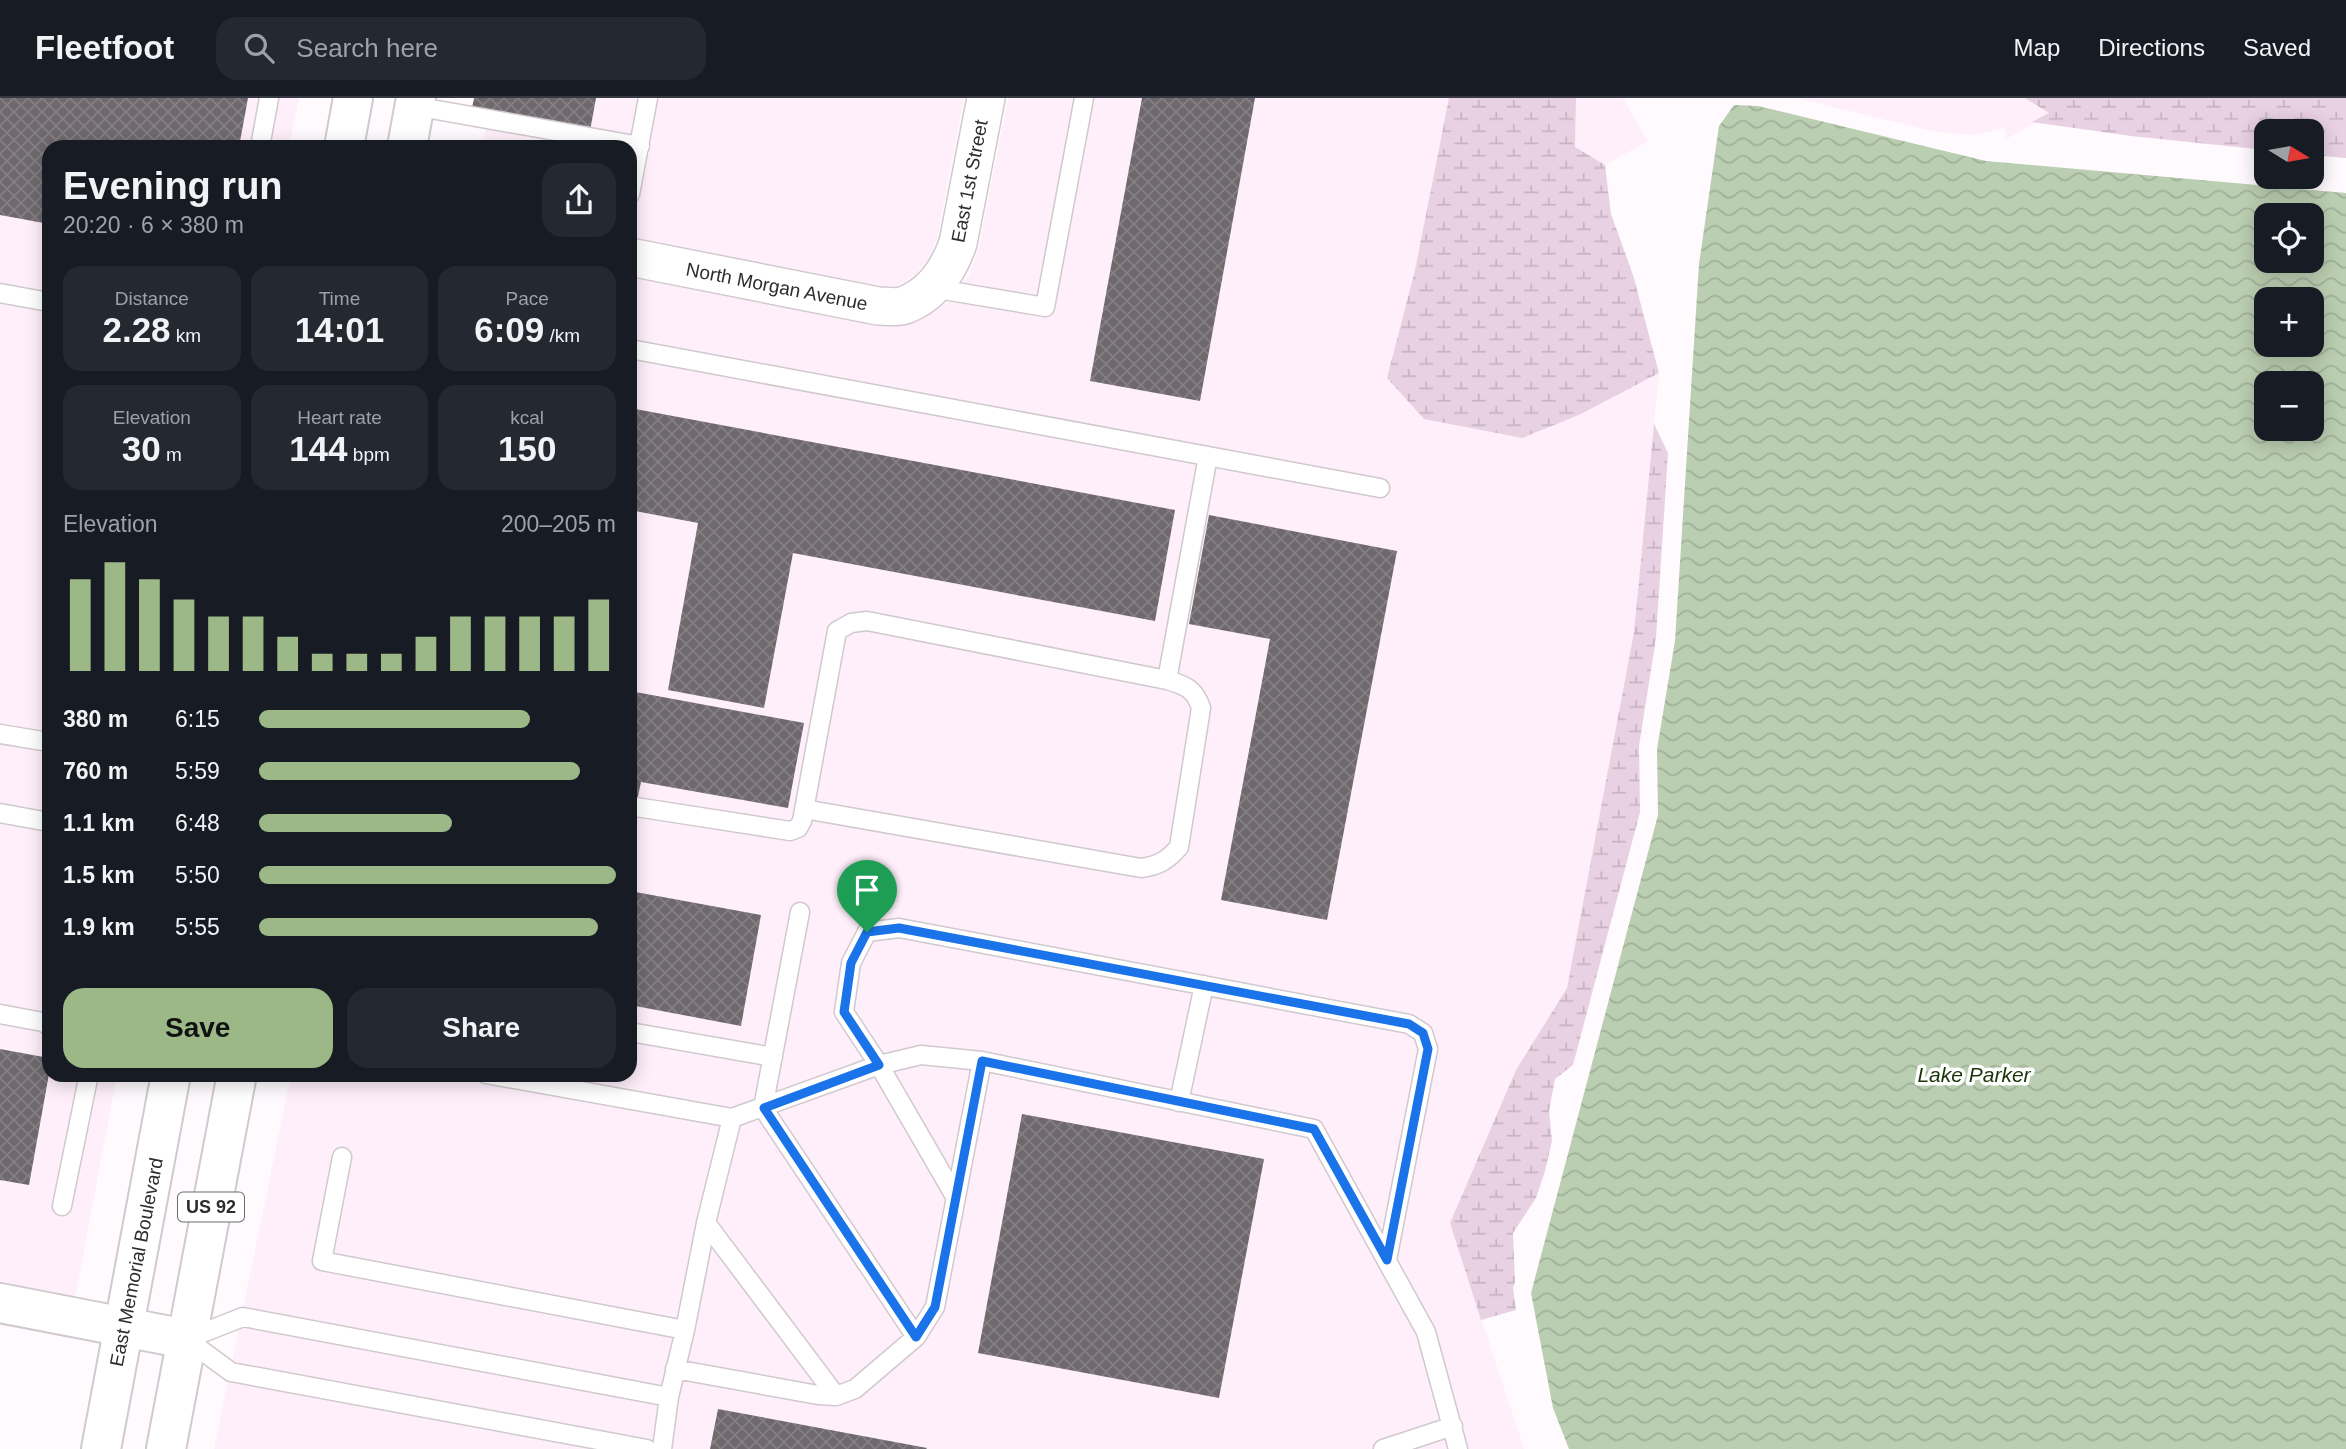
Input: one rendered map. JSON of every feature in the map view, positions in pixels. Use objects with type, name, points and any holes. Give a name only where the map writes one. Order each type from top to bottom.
[{"type":"main road","points":[[345,140],[353,98]]},
{"type":"main road","points":[[408,140],[415,102]]},
{"type":"main road","name":"East Memorial Boulevard","points":[[102,1449],[168,1082]]},
{"type":"main road","name":"US 92","points":[[166,1449],[235,1082]]},
{"type":"main road","points":[[0,1303],[186,1339]]},
{"type":"street","name":"East 1st Street","points":[[927,291],[950,266],[958,243],[986,98]]},
{"type":"street","name":"North Morgan Avenue","points":[[637,258],[878,306],[904,306],[927,291]]},
{"type":"lane","points":[[261,140],[269,98]]},
{"type":"lane","points":[[637,160],[648,98]]},
{"type":"lane","points":[[927,291],[1045,307],[1084,98]]},
{"type":"lane","points":[[415,102],[609,140]]},
{"type":"lane","points":[[0,293],[42,301]]},
{"type":"lane","points":[[637,350],[1380,488]]},
{"type":"lane","points":[[1167,680],[1208,456]]},
{"type":"lane","points":[[637,807],[790,831],[798,828],[804,809],[837,631],[851,623],[867,621],[1167,680],[1186,685],[1198,697],[1201,708],[1179,847],[1169,858],[1154,866],[1141,867],[804,809]]},
{"type":"lane","points":[[0,734],[42,741]]},
{"type":"lane","points":[[0,813],[42,821]]},
{"type":"lane","points":[[800,912],[764,1108],[916,1337]]},
{"type":"lane","points":[[956,1198],[879,1065],[844,1012],[851,963],[867,932],[899,928],[1409,1024],[1423,1033],[1428,1049],[1387,1260]]},
{"type":"lane","points":[[1179,1102],[1204,985]]},
{"type":"lane","points":[[0,1014],[42,1022]]},
{"type":"lane","points":[[637,1033],[773,1058]]},
{"type":"lane","points":[[531,1082],[732,1118],[879,1065],[921,1055],[982,1061],[1314,1129],[1426,1332],[1458,1449]]},
{"type":"lane","points":[[675,1369],[836,1396],[855,1389],[916,1337],[935,1307],[982,1061]]},
{"type":"lane","points":[[62,1206],[87,1082]]},
{"type":"lane","points":[[662,1449],[669,1397],[706,1223],[732,1118]]},
{"type":"lane","points":[[342,1157],[322,1261],[685,1330]]},
{"type":"lane","points":[[706,1223],[836,1396]]},
{"type":"lane","points":[[186,1339],[243,1317],[669,1397]]},
{"type":"lane","points":[[186,1339],[231,1372],[647,1449]]},
{"type":"lane","points":[[1383,1449],[1453,1426]]},
{"type":"shaded area","points":[[0,98],[299,98],[290,140],[42,140],[42,1082],[116,1082],[75,1298],[0,1284]]},
{"type":"shaded area","points":[[492,98],[964,98],[937,238],[930,257],[916,274],[897,286],[879,287],[637,239],[637,140],[483,140]]},
{"type":"shaded area","points":[[1008,98],[1449,98],[1415,270],[1387,378],[1522,438],[1579,415],[1659,373],[1634,632],[1567,988],[1516,1070],[1450,1223],[1524,1449],[214,1449],[290,1082],[637,1082],[637,278],[874,325],[906,325],[919,321],[952,300],[970,273],[979,247]]},
{"type":"shaded area","points":[[1576,98],[1623,98],[1648,141],[1605,165],[1575,147]]},
{"type":"shaded area","points":[[1796,98],[2025,98],[2050,114],[2006,139],[2004,128],[1973,135],[1936,132]]},
{"type":"green space","points":[[1449,98],[1576,98],[1575,147],[1605,165],[1611,214],[1633,275],[1659,373],[1579,415],[1522,438],[1424,419],[1387,378],[1415,270]]},
{"type":"green space","points":[[2025,98],[2346,98],[2346,158],[2324,156],[2324,119],[2254,119],[2254,149],[2032,122],[2049,113]]},
{"type":"green space","points":[[1654,424],[1668,453],[1656,638],[1639,746],[1640,812],[1573,1065],[1555,1079],[1549,1111],[1552,1141],[1545,1171],[1536,1198],[1513,1233],[1513,1288],[1516,1310],[1481,1320],[1450,1223],[1516,1070],[1567,988],[1634,632]]},
{"type":"water","name":"Lake Parker","points":[[1734,105],[1758,106],[1986,161],[2254,185],[2254,189],[2346,193],[2346,1449],[1569,1449],[1553,1408],[1531,1293],[1658,815],[1657,749],[1675,641],[1699,264],[1719,126]]},
{"type":"building","points":[[0,98],[248,98],[240,140],[42,140],[42,223],[0,215]]},
{"type":"building","points":[[474,98],[596,98],[590,131],[472,108]]},
{"type":"building","points":[[1142,98],[1255,98],[1200,401],[1090,381]]},
{"type":"building","points":[[637,409],[1175,510],[1155,621],[793,553],[764,708],[668,690],[698,523],[637,511]]},
{"type":"building","points":[[1209,515],[1397,551],[1327,920],[1221,900],[1270,639],[1189,624]]},
{"type":"building","points":[[637,692],[804,723],[788,808],[641,782],[637,802]]},
{"type":"building","points":[[637,892],[761,915],[741,1026],[637,1006]]},
{"type":"building","points":[[0,1049],[42,1057],[42,1082],[48,1082],[29,1185],[0,1180]]},
{"type":"building","points":[[1022,1114],[1264,1159],[1219,1398],[978,1353]]},
{"type":"building","points":[[718,1409],[927,1448],[710,1449]]},
{"type":"route","points":[[899,928],[1409,1024],[1423,1033],[1428,1049],[1387,1260],[1314,1129],[982,1061],[935,1307],[916,1337],[764,1108],[879,1065],[844,1012],[851,963],[867,932],[899,928]]}]
